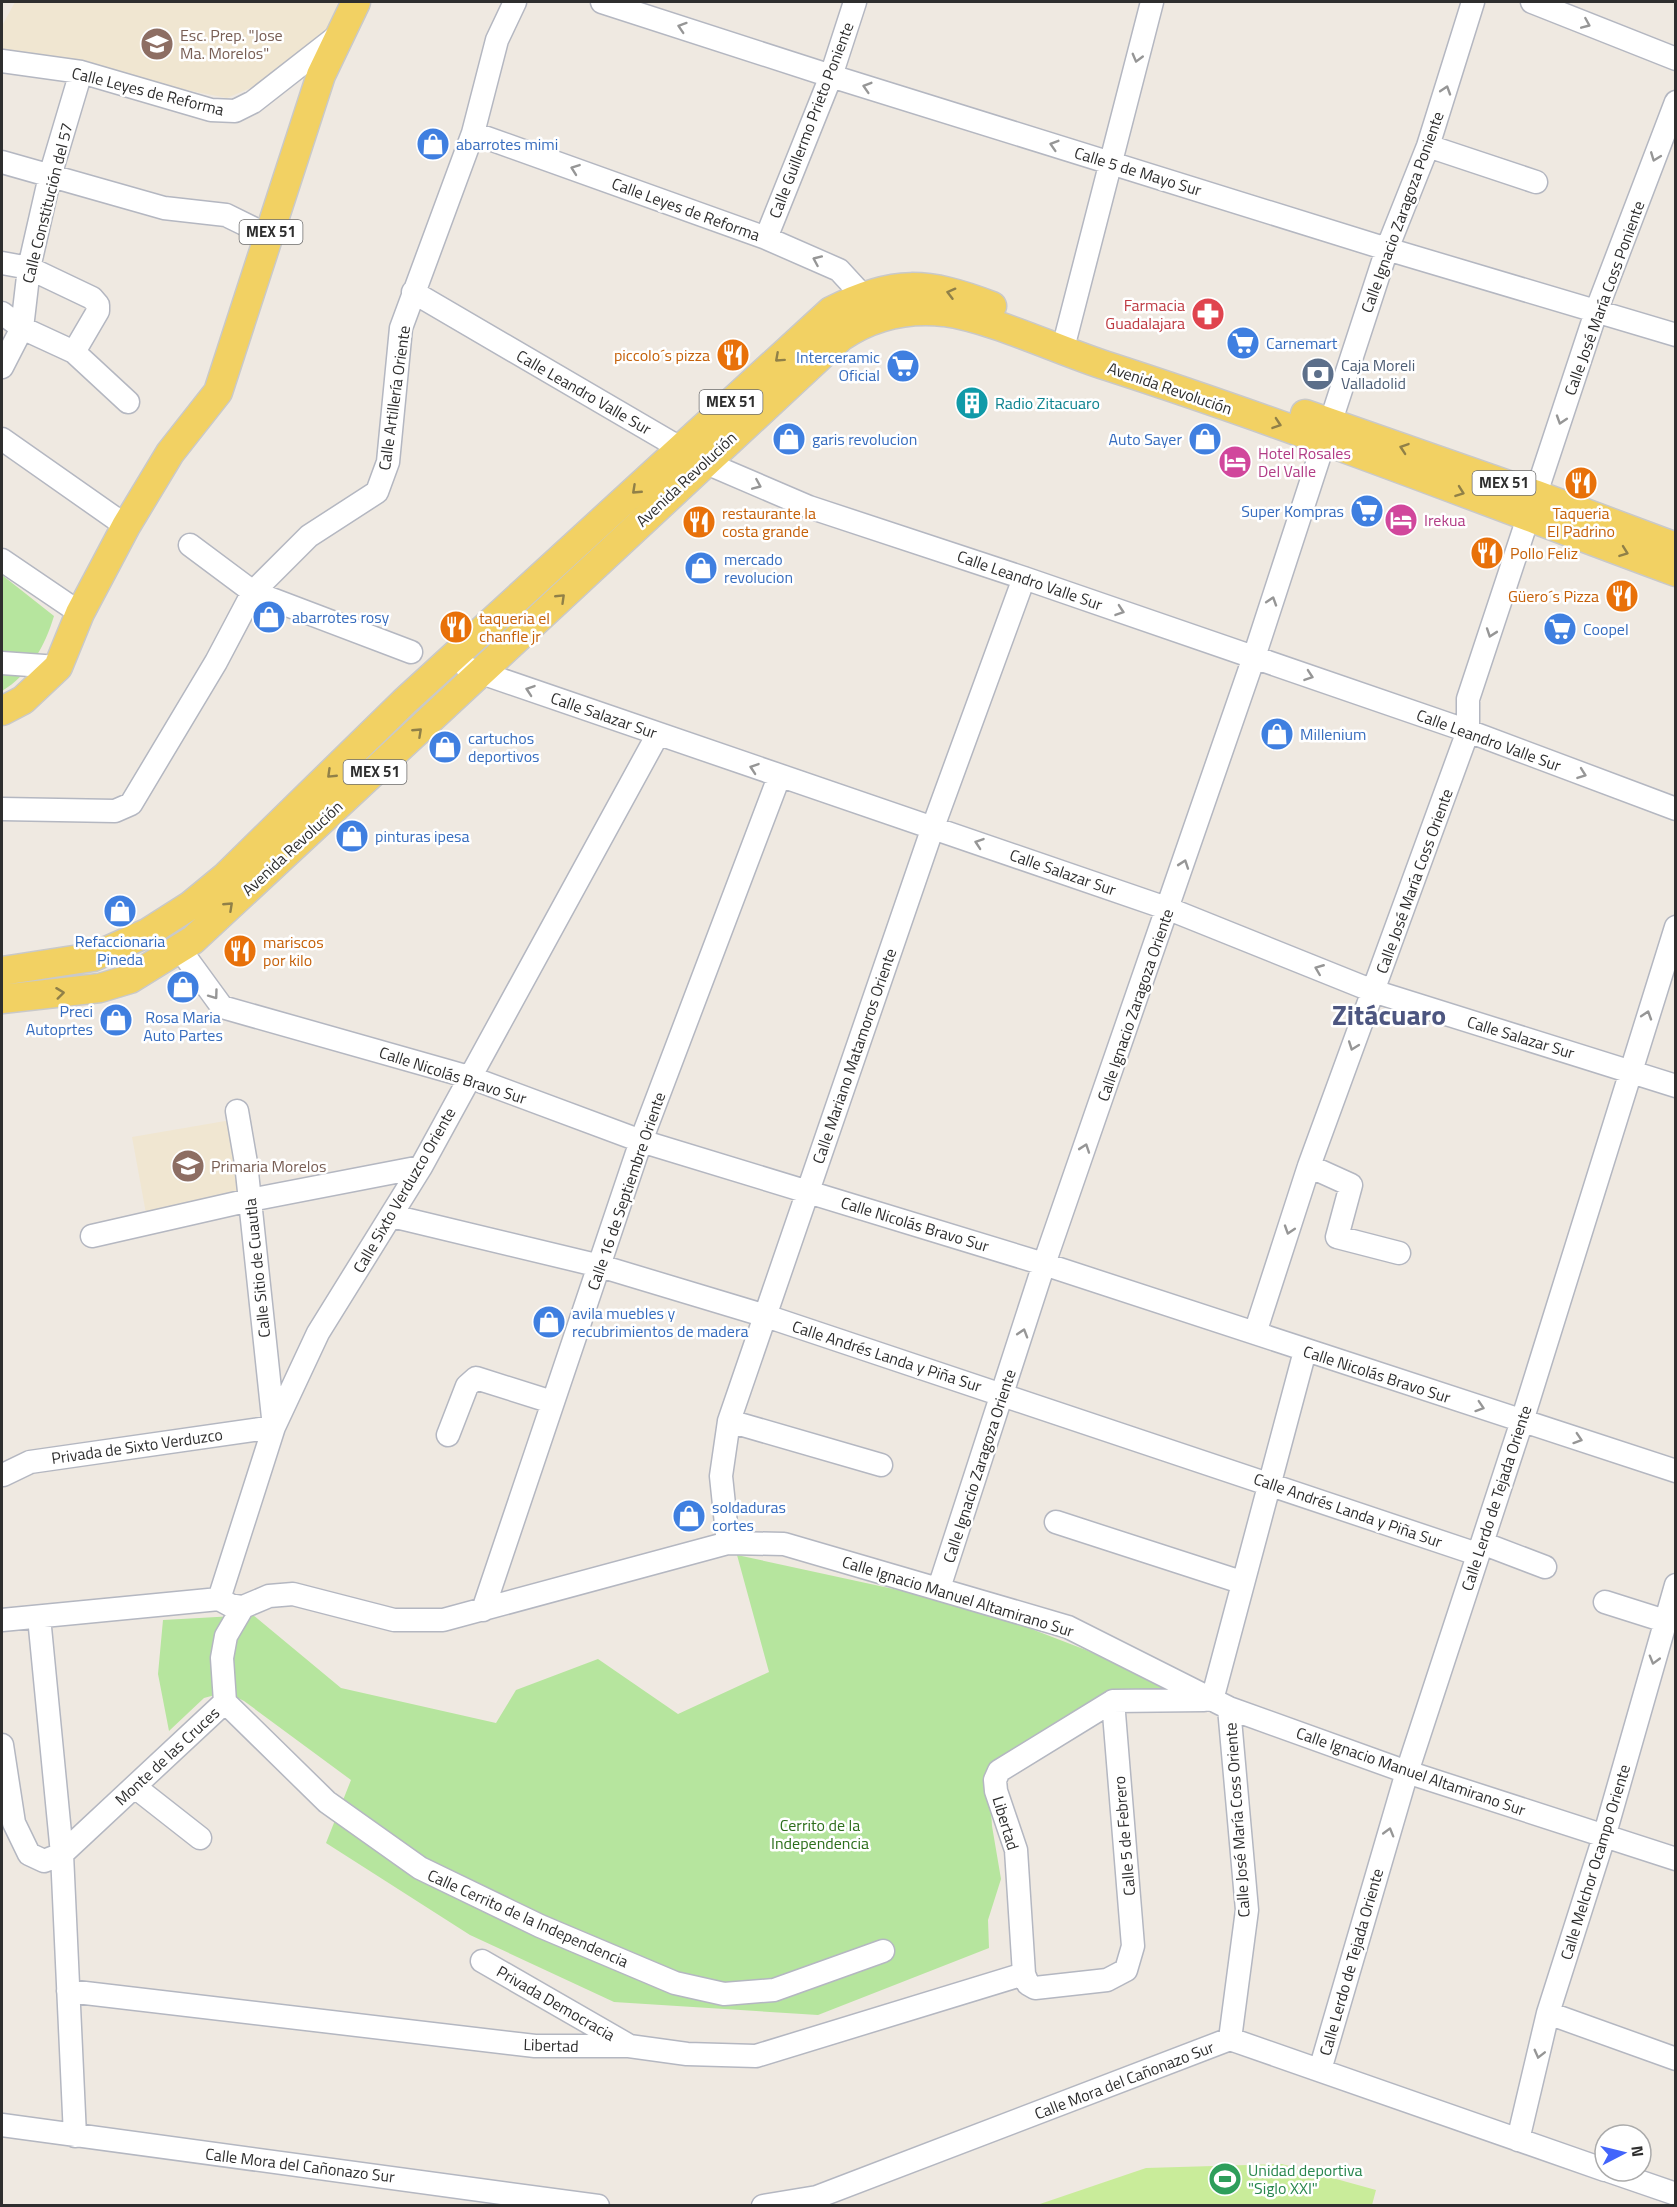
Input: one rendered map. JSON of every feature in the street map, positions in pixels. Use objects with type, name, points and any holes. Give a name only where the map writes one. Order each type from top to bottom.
[{"type":"main road","name":"MEX 51","points":[[2,711],[23,700],[58,667],[80,613],[126,526],[170,453],[218,392],[324,69],[356,2]]},
{"type":"main road","name":"Avenida Revolución","points":[[2,971],[78,961],[147,933],[175,917],[225,878],[404,702],[692,455],[841,337],[866,308],[903,312],[942,312],[967,316],[1064,343],[1328,432],[1533,506],[1676,547]]},
{"type":"main road","name":"Avenida Revolución","points":[[2,999],[100,988],[130,979],[193,940],[482,673],[692,455]]},
{"type":"main road","name":"Avenida Revolución","points":[[1533,506],[1676,572]]},
{"type":"main road","points":[[2,954],[76,945],[110,948]]},
{"type":"street","name":"Calle Artillería Oriente","points":[[2,809],[115,811],[131,804],[216,662],[253,592],[309,536],[377,492],[388,462],[398,342],[413,292],[473,133],[497,40],[515,2]]},
{"type":"street","name":"Calle 5 de Mayo Sur","points":[[602,2],[831,76],[1387,249],[1597,309],[1676,335]]},
{"type":"street","name":"Calle Guillermo Prieto Poniente","points":[[766,238],[831,76],[855,2]]},
{"type":"street","points":[[1064,343],[1152,2]]},
{"type":"street","name":"Calle Ignacio Zaragoza Poniente","points":[[1328,432],[1387,249],[1428,146],[1473,2]]},
{"type":"street","points":[[1532,2],[1676,59]]},
{"type":"street","name":"Calle Leyes de Reforma","points":[[2,61],[81,72],[211,110],[235,111],[253,102],[341,33]]},
{"type":"street","name":"Calle Constitución del 57","points":[[2,367],[22,328],[28,268],[50,176],[81,72]]},
{"type":"street","name":"Calle José María Coss Poniente","points":[[1533,506],[1597,309],[1676,102]]},
{"type":"street","name":"Calle Leyes de Reforma","points":[[473,133],[766,238],[839,270],[866,308]]},
{"type":"street","points":[[1428,146],[1536,182]]},
{"type":"street","points":[[2,162],[164,208],[226,215],[269,236]]},
{"type":"street","points":[[2,263],[28,268],[92,298],[98,305],[98,311],[74,352]]},
{"type":"street","name":"Calle Leandro Valle Sur","points":[[413,292],[692,455],[808,507],[1024,578],[1468,731],[1676,808]]},
{"type":"street","points":[[2,313],[22,328],[74,352],[128,402]]},
{"type":"street","name":"Calle Ignacio Zaragoza Oriente","points":[[939,1588],[1004,1395],[1044,1264],[1169,909],[1328,432]]},
{"type":"street","points":[[2,439],[126,526]]},
{"type":"street","name":"Calle José María Coss Oriente","points":[[1255,1333],[1309,1166],[1468,731],[1468,699],[1533,506]]},
{"type":"street","points":[[190,545],[253,592],[411,652]]},
{"type":"street","points":[[2,560],[80,613]]},
{"type":"street","name":"Calle Mariano Matamoros Oriente","points":[[728,1543],[721,1476],[729,1421],[933,827],[1024,578]]},
{"type":"street","name":"Calle Salazar Sur","points":[[450,662],[779,777],[933,827],[1169,909],[1373,991],[1676,1086]]},
{"type":"street","points":[[2,663],[58,667]]},
{"type":"street","name":"Calle Sixto Verduzco Oriente","points":[[219,1599],[274,1427],[318,1333],[421,1167],[658,734]]},
{"type":"street","name":"Calle 16 de Septiembre Oriente","points":[[483,1610],[641,1141],[779,777]]},
{"type":"street","name":"Calle Lerdo de Tejada Oriente","points":[[1320,2070],[1407,1772],[1522,1421],[1629,1071],[1676,927]]},
{"type":"street","name":"Calle Nicolás Bravo Sur","points":[[179,948],[222,1007],[469,1077],[641,1141],[1044,1264],[1676,1471]]},
{"type":"street","name":"Calle Sitio de Cuautla","points":[[237,1111],[250,1200],[274,1427]]},
{"type":"street","points":[[1309,1166],[1351,1185],[1337,1237],[1399,1253]]},
{"type":"street","points":[[92,1236],[250,1200],[421,1167]]},
{"type":"street","name":"Calle Andrés Landa y Piña Sur","points":[[392,1216],[600,1266],[766,1316],[1268,1483],[1545,1567]]},
{"type":"street","name":"Calle José María Coss Oriente","points":[[1230,2039],[1247,1910],[1221,1704],[1241,1582],[1305,1351]]},
{"type":"street","points":[[448,1435],[467,1386],[476,1378],[552,1402]]},
{"type":"street","points":[[729,1421],[882,1465]]},
{"type":"street","name":"Privada de Sixto Verduzco","points":[[3,1475],[30,1462],[274,1427]]},
{"type":"street","points":[[1056,1522],[1241,1582]]},
{"type":"street","name":"Calle Ignacio Manuel Altamirano Sur","points":[[243,1607],[269,1596],[293,1594],[394,1620],[418,1622],[443,1620],[728,1543],[783,1544],[1068,1627],[1221,1704],[1407,1772],[1676,1859]]},
{"type":"street","points":[[2,1620],[219,1599],[230,1605],[243,1607]]},
{"type":"street","points":[[1605,1602],[1671,1604]]},
{"type":"street","name":"Calle Melchor Ocampo Oriente","points":[[1518,2140],[1548,2013],[1604,1837],[1671,1604]]},
{"type":"street","name":"Monte de las Cruces","points":[[62,1854],[225,1702],[222,1658],[226,1636],[243,1607]]},
{"type":"street","points":[[39,1617],[62,1854],[75,2136]]},
{"type":"street","points":[[1113,1701],[1221,1704]]},
{"type":"street","name":"Calle 5 de Febrero","points":[[1029,1981],[1107,1980],[1126,1970],[1133,1946],[1113,1701]]},
{"type":"street","name":"Libertad","points":[[68,1991],[536,2046],[629,2046],[687,2054],[756,2056],[1029,1981],[1016,1850],[996,1791],[995,1780],[999,1771],[1113,1701]]},
{"type":"street","name":"Calle Cerrito de la Independencia","points":[[225,1702],[327,1802],[420,1868],[540,1926],[675,1983],[724,1994],[774,1990],[883,1951]]},
{"type":"street","points":[[2,1745],[15,1823],[29,1854],[44,1860],[62,1854]]},
{"type":"street","points":[[135,1788],[200,1838]]},
{"type":"street","name":"Privada Democracia","points":[[482,1960],[629,2046]]},
{"type":"street","points":[[1548,2013],[1676,2059]]},
{"type":"street","name":"Calle Mora del Cañonazo Sur","points":[[764,2205],[817,2197],[1230,2039],[1593,2165]]},
{"type":"street","name":"Calle Mora del Cañonazo Sur","points":[[2,2126],[598,2205]]},
{"type":"street","name":"Calle Mora del Cañonazo Sur","points":[[1644,2183],[1676,2194]]},
{"type":"shaded area","name":"Esc. Prep. \"Jose Ma. Morelos\"","points":[[15,2],[341,2],[325,34],[262,83],[227,98],[2,53],[2,26]]},
{"type":"shaded area","name":"Primaria Morelos","points":[[231,1120],[243,1196],[147,1219],[132,1137]]},
{"type":"green space","points":[[2,575],[54,616],[35,659],[20,677],[2,691]]},
{"type":"green space","name":"Cerrito de la Independencia","points":[[737,1555],[972,1606],[1086,1650],[1172,1690],[1113,1701],[988,1766],[992,1826],[1001,1879],[988,1920],[989,1948],[818,2015],[614,2002],[470,1935],[326,1843],[351,1780],[244,1701],[226,1692],[204,1698],[169,1731],[158,1674],[163,1620],[253,1615],[341,1688],[496,1723],[516,1690],[598,1659],[678,1714],[769,1672]]},
{"type":"green space","name":"Unidad deportiva \"Siglo XXI\"","points":[[1282,2164],[1376,2190],[1372,2205],[1037,2205],[1146,2168]]},
{"type":"place","name":"Esc. Prep. \"Jose Ma. Morelos\"","points":[[157,44]]},
{"type":"place","name":"abarrotes mimi","points":[[433,144]]},
{"type":"place","name":"Farmacia Guadalajara","points":[[1208,314]]},
{"type":"place","name":"Carnemart","points":[[1243,343]]},
{"type":"place","name":"piccolo´s pizza","points":[[733,355]]},
{"type":"place","name":"Interceramic Oficial","points":[[903,366]]},
{"type":"place","name":"Caja Moreli Valladolid","points":[[1318,374]]},
{"type":"place","name":"Radio Zitacuaro","points":[[972,403]]},
{"type":"place","name":"garis revolucion","points":[[789,439]]},
{"type":"place","name":"Auto Sayer","points":[[1205,439]]},
{"type":"place","name":"Hotel Rosales Del Valle","points":[[1235,462]]},
{"type":"place","name":"Taqueria El Padrino","points":[[1581,483]]},
{"type":"place","name":"Super Kompras","points":[[1367,511]]},
{"type":"place","name":"Irekua","points":[[1401,520]]},
{"type":"place","name":"restaurante la costa grande","points":[[699,522]]},
{"type":"place","name":"Pollo Feliz","points":[[1487,553]]},
{"type":"place","name":"mercado revolucion","points":[[701,568]]},
{"type":"place","name":"Güero´s Pizza","points":[[1622,596]]},
{"type":"place","name":"abarrotes rosy","points":[[269,617]]},
{"type":"place","name":"taqueria el chanfle jr","points":[[456,627]]},
{"type":"place","name":"Coopel","points":[[1560,629]]},
{"type":"place","name":"Millenium","points":[[1277,734]]},
{"type":"place","name":"cartuchos deportivos","points":[[445,747]]},
{"type":"place","name":"pinturas ipesa","points":[[352,836]]},
{"type":"place","name":"Refaccionaria Pineda","points":[[120,911]]},
{"type":"place","name":"mariscos por kilo","points":[[240,951]]},
{"type":"place","name":"Rosa Maria Auto Partes","points":[[183,987]]},
{"type":"place","name":"Preci Autoprtes","points":[[116,1020]]},
{"type":"place","name":"Primaria Morelos","points":[[188,1166]]},
{"type":"place","name":"avila muebles y recubrimientos de madera","points":[[549,1322]]},
{"type":"place","name":"soldaduras cortes","points":[[689,1516]]},
{"type":"place","name":"Unidad deportiva \"Siglo XXI\"","points":[[1225,2179]]},
{"type":"district","name":"Zitácuaro","points":[[1389,1015]]}]
